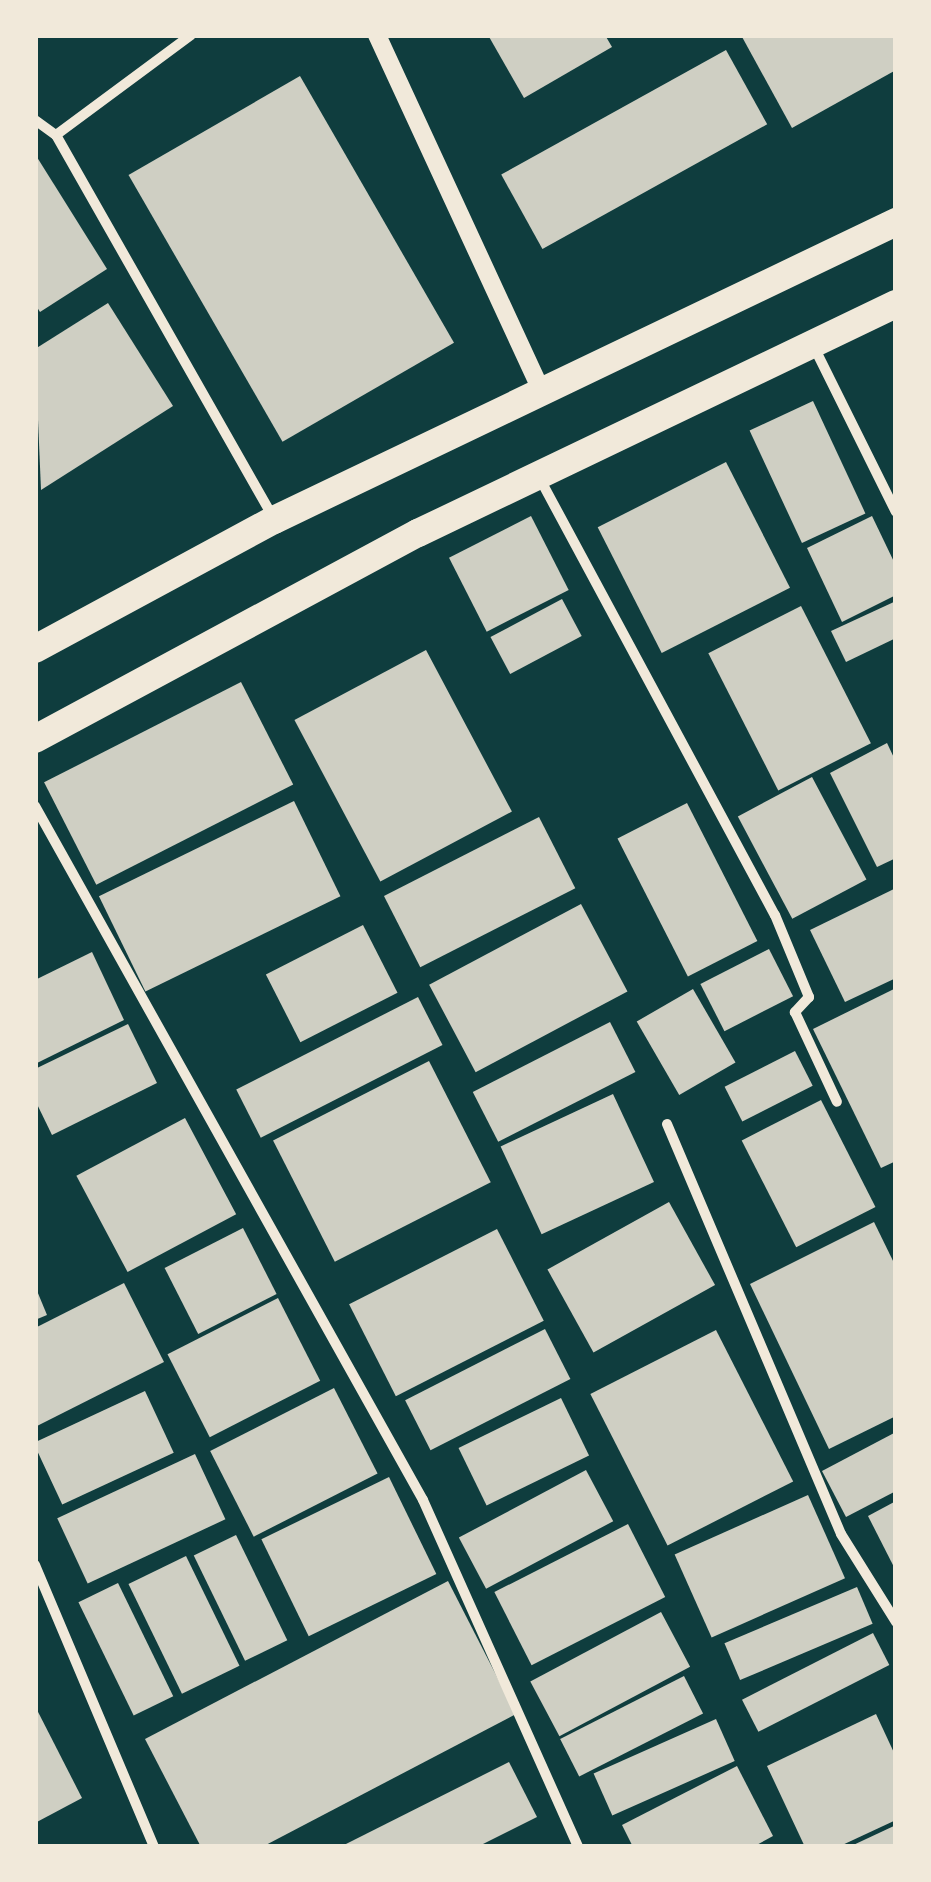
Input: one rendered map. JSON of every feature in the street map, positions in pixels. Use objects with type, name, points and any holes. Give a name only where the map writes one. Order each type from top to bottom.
[{"type":"highway","points":[[35,649],[274,520],[896,222]]},
{"type":"highway","points":[[35,739],[537,473],[896,304]]},
{"type":"street","points":[[56,135],[192,35]]},
{"type":"street","points":[[378,35],[543,394]]},
{"type":"street","points":[[35,120],[56,135],[274,520]]},
{"type":"street","points":[[811,341],[896,512]]},
{"type":"street","points":[[537,473],[774,915],[809,996],[795,1012],[837,1102]]},
{"type":"street","points":[[35,806],[424,1500],[578,1847]]},
{"type":"street","points":[[667,1124],[842,1534],[896,1622]]},
{"type":"street","points":[[35,1565],[154,1847]]},
{"type":"building","points":[[488,35],[605,35],[612,47],[524,98]]},
{"type":"building","points":[[741,35],[896,35],[896,70],[792,128]]},
{"type":"building","points":[[726,50],[767,124],[542,249],[501,175]]},
{"type":"building","points":[[300,76],[454,343],[283,442],[129,175]]},
{"type":"building","points":[[35,154],[107,269],[40,312],[35,304]]},
{"type":"building","points":[[108,303],[173,406],[41,490],[35,349]]},
{"type":"building","points":[[813,401],[865,513],[802,543],[750,431]]},
{"type":"building","points":[[726,462],[790,588],[662,653],[598,527]]},
{"type":"building","points":[[531,516],[569,590],[487,632],[449,558]]},
{"type":"building","points":[[872,516],[896,566],[896,595],[842,622],[807,548]]},
{"type":"building","points":[[562,599],[582,636],[510,674],[490,637]]},
{"type":"building","points":[[896,601],[896,638],[846,662],[831,631]]},
{"type":"building","points":[[801,606],[871,743],[778,790],[708,653]]},
{"type":"building","points":[[426,650],[512,812],[380,882],[294,720]]},
{"type":"building","points":[[241,682],[293,784],[96,885],[44,782]]},
{"type":"building","points":[[887,743],[896,762],[896,858],[877,867],[830,773]]},
{"type":"building","points":[[812,777],[866,879],[792,919],[738,816]]},
{"type":"building","points":[[294,801],[340,896],[145,991],[99,896]]},
{"type":"building","points":[[687,803],[757,941],[688,977],[618,838]]},
{"type":"building","points":[[539,817],[575,888],[420,967],[384,896]]},
{"type":"building","points":[[896,888],[896,978],[845,1002],[810,930]]},
{"type":"building","points":[[581,904],[627,991],[476,1072],[429,985]]},
{"type":"building","points":[[363,925],[398,993],[300,1042],[266,974]]},
{"type":"building","points":[[769,949],[793,996],[724,1031],[700,984]]},
{"type":"building","points":[[92,952],[124,1020],[35,1064],[35,980]]},
{"type":"building","points":[[896,988],[896,1161],[881,1168],[813,1029]]},
{"type":"building","points":[[693,989],[736,1063],[679,1095],[637,1022]]},
{"type":"building","points":[[418,997],[443,1045],[261,1138],[236,1090]]},
{"type":"building","points":[[610,1022],[635,1072],[498,1142],[473,1092]]},
{"type":"building","points":[[128,1024],[157,1083],[52,1135],[35,1100],[35,1069]]},
{"type":"building","points":[[795,1051],[813,1086],[742,1122],[725,1087]]},
{"type":"building","points":[[429,1061],[491,1182],[335,1262],[273,1140]]},
{"type":"building","points":[[613,1094],[654,1182],[542,1234],[501,1146]]},
{"type":"building","points":[[821,1100],[875,1207],[796,1247],[742,1140]]},
{"type":"building","points":[[185,1118],[236,1214],[128,1272],[76,1176]]},
{"type":"building","points":[[669,1202],[715,1285],[593,1352],[547,1269]]},
{"type":"building","points":[[874,1222],[896,1267],[896,1416],[829,1449],[750,1284]]},
{"type":"building","points":[[243,1228],[277,1294],[198,1334],[165,1268]]},
{"type":"building","points":[[497,1229],[544,1321],[396,1396],[349,1304]]},
{"type":"building","points":[[124,1283],[164,1362],[35,1427],[35,1328]]},
{"type":"building","points":[[35,1286],[47,1315],[35,1320]]},
{"type":"building","points":[[278,1298],[320,1381],[210,1437],[168,1354]]},
{"type":"building","points":[[545,1329],[570,1379],[431,1450],[405,1400]]},
{"type":"building","points":[[716,1330],[793,1481],[668,1545],[590,1394]]},
{"type":"building","points":[[334,1388],[378,1474],[254,1537],[210,1451]]},
{"type":"building","points":[[145,1391],[174,1453],[62,1505],[35,1442]]},
{"type":"building","points":[[561,1398],[589,1456],[487,1505],[459,1448]]},
{"type":"building","points":[[896,1432],[896,1491],[846,1517],[822,1471]]},
{"type":"building","points":[[195,1454],[225,1519],[88,1583],[57,1518]]},
{"type":"building","points":[[586,1470],[613,1521],[486,1589],[459,1538]]},
{"type":"building","points":[[389,1477],[436,1574],[309,1636],[261,1539]]},
{"type":"building","points":[[808,1495],[845,1578],[712,1638],[675,1554]]},
{"type":"building","points":[[896,1501],[896,1571],[868,1516]]},
{"type":"building","points":[[628,1524],[665,1597],[532,1665],[494,1592]]},
{"type":"building","points":[[236,1535],[287,1640],[245,1661],[194,1556]]},
{"type":"building","points":[[186,1556],[239,1666],[182,1694],[128,1584]]},
{"type":"building","points":[[448,1581],[516,1714],[262,1847],[201,1847],[145,1739]]},
{"type":"building","points":[[118,1583],[173,1696],[134,1716],[78,1602]]},
{"type":"building","points":[[857,1587],[873,1624],[740,1680],[724,1643]]},
{"type":"building","points":[[661,1612],[690,1667],[559,1736],[530,1681]]},
{"type":"building","points":[[873,1633],[889,1665],[758,1732],[742,1700]]},
{"type":"building","points":[[684,1676],[703,1713],[579,1777],[560,1739]]},
{"type":"building","points":[[35,1706],[82,1798],[35,1823]]},
{"type":"building","points":[[876,1714],[896,1757],[896,1820],[838,1847],[805,1847],[767,1766]]},
{"type":"building","points":[[716,1719],[735,1761],[612,1816],[594,1774]]},
{"type":"building","points":[[509,1762],[537,1817],[477,1847],[340,1847]]},
{"type":"building","points":[[737,1766],[773,1836],[753,1847],[633,1847],[622,1825]]},
{"type":"building","points":[[896,1825],[896,1847],[849,1847]]}]
